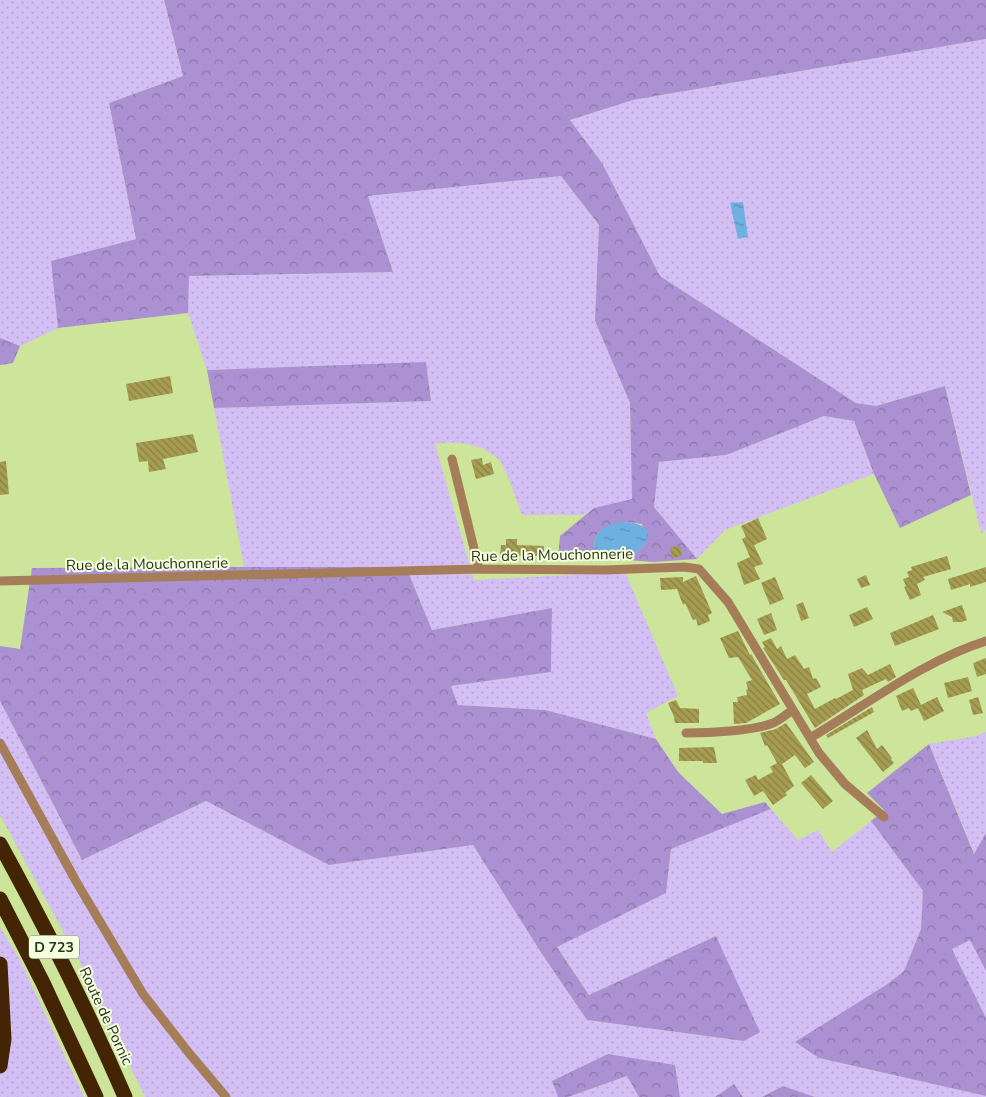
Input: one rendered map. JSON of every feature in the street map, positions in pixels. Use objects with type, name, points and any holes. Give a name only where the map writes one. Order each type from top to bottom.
[{"type":"highway","name":"Route de Pornic","points":[[0,844],[37,912],[125,1097]]},
{"type":"highway","name":"D 723","points":[[0,900],[43,983],[96,1097]]},
{"type":"highway","points":[[0,964],[4,1039],[0,1066]]},
{"type":"highway","points":[[104,1051],[122,1069],[135,1097]]},
{"type":"street","points":[[452,459],[480,569]]},
{"type":"street","name":"Rue de la Mouchonnerie","points":[[0,581],[480,569],[605,570],[684,567],[699,569],[728,602],[819,753],[845,784],[884,818]]},
{"type":"street","points":[[810,738],[937,660],[962,648],[986,640]]},
{"type":"street","points":[[686,733],[709,733],[755,727],[772,723],[793,710]]},
{"type":"street","points":[[0,743],[78,883],[143,994],[189,1054],[226,1097]]},
{"type":"shaded area","points":[[0,0],[164,0],[183,76],[109,103],[136,239],[52,261],[58,328],[20,346],[0,338]]},
{"type":"shaded area","points":[[986,39],[986,530],[981,533],[945,386],[876,406],[856,403],[660,276],[602,163],[570,120],[633,100]]},
{"type":"shaded area","points":[[561,176],[599,225],[595,321],[630,403],[632,500],[594,508],[584,515],[522,515],[502,464],[493,455],[478,447],[461,443],[435,444],[474,580],[625,572],[678,696],[646,713],[656,739],[545,710],[458,705],[451,686],[551,672],[552,608],[432,630],[406,567],[244,567],[214,408],[431,401],[426,363],[207,370],[188,313],[188,276],[393,272],[368,196]]},
{"type":"shaded area","points":[[824,416],[854,421],[874,474],[725,530],[697,559],[654,507],[659,462],[726,455]]},
{"type":"shaded area","points":[[0,701],[82,860],[206,801],[329,865],[473,845],[542,954],[587,1020],[744,1041],[759,1032],[716,936],[589,995],[557,946],[666,893],[671,849],[771,809],[798,840],[818,830],[832,852],[871,821],[923,891],[921,929],[904,971],[886,985],[819,1058],[986,1097],[815,1097],[783,1086],[762,1097],[743,1097],[734,1084],[715,1097],[680,1097],[675,1065],[552,1081],[558,1097],[145,1097],[79,961],[0,815]]},
{"type":"shaded area","points":[[986,732],[986,833],[975,855],[929,744],[976,736]]},
{"type":"shaded area","points":[[0,927],[19,958],[84,1097],[0,1097]]},
{"type":"shaded area","points":[[970,939],[986,971],[986,1018],[952,949]]},
{"type":"shaded area","points":[[627,1076],[639,1097],[568,1097]]},
{"type":"green space","points":[[164,0],[986,0],[986,39],[633,100],[570,120],[602,163],[660,276],[856,403],[876,406],[945,386],[971,495],[900,528],[874,474],[854,421],[824,416],[726,455],[659,462],[654,507],[697,559],[653,562],[628,560],[646,543],[642,524],[622,523],[604,528],[598,533],[595,540],[595,549],[599,560],[558,559],[560,536],[594,508],[632,499],[630,403],[595,321],[599,225],[561,176],[368,196],[393,272],[189,276],[188,313],[58,328],[51,261],[136,239],[109,103],[183,76]]},
{"type":"green space","points":[[0,338],[20,346],[13,363],[0,365]]},
{"type":"green space","points":[[426,362],[431,401],[214,408],[207,370]]},
{"type":"green space","points":[[406,567],[432,630],[552,608],[551,672],[451,686],[458,705],[545,710],[656,739],[678,772],[722,814],[765,802],[771,809],[671,849],[666,893],[557,947],[589,995],[716,936],[760,1032],[744,1041],[587,1020],[542,954],[473,845],[329,865],[206,801],[82,860],[0,701],[0,646],[20,649],[32,568]]},
{"type":"green space","points":[[929,744],[974,854],[986,833],[986,971],[970,940],[952,949],[986,1018],[986,1096],[819,1058],[795,1042],[886,985],[904,971],[921,929],[923,891],[871,821],[884,810],[867,793]]},
{"type":"green space","points":[[608,1054],[675,1065],[680,1097],[639,1097],[627,1076],[568,1097],[558,1097],[552,1081]]},
{"type":"green space","points":[[734,1084],[743,1097],[715,1097]]},
{"type":"green space","points":[[783,1086],[815,1097],[762,1097]]},
{"type":"water","points":[[743,202],[748,237],[738,239],[730,203]]},
{"type":"water","points":[[618,522],[634,523],[645,528],[648,531],[646,543],[628,560],[599,560],[594,546],[596,535],[605,527]]},
{"type":"building","points":[[170,376],[173,393],[129,401],[126,384]]},
{"type":"building","points":[[193,434],[198,452],[163,459],[166,469],[149,472],[148,461],[139,462],[136,443]]},
{"type":"building","points":[[482,458],[483,465],[491,462],[494,474],[476,479],[471,460]]},
{"type":"building","points":[[6,461],[9,494],[0,495],[0,462]]},
{"type":"building","points":[[758,518],[767,539],[754,545],[763,564],[754,567],[760,579],[744,585],[737,563],[750,557],[742,539],[746,537],[741,526]]},
{"type":"building","points":[[506,539],[517,539],[517,545],[544,546],[544,556],[500,556],[501,545],[506,545]]},
{"type":"building","points":[[680,546],[682,556],[672,558],[670,547]]},
{"type":"building","points":[[947,556],[951,569],[923,577],[925,580],[917,584],[921,595],[910,600],[904,587],[906,586],[903,579],[909,577],[907,572],[912,570],[911,567]]},
{"type":"building","points":[[986,567],[986,582],[970,587],[970,584],[951,590],[948,579]]},
{"type":"building","points":[[866,575],[870,585],[861,588],[857,579]]},
{"type":"building","points":[[696,576],[712,613],[708,615],[710,621],[698,626],[696,619],[693,620],[685,603],[683,605],[677,589],[661,590],[660,578],[683,577],[683,582]]},
{"type":"building","points":[[775,577],[784,599],[770,605],[761,583]]},
{"type":"building","points":[[803,602],[809,618],[801,621],[796,605]]},
{"type":"building","points":[[962,605],[967,620],[962,622],[953,622],[952,617],[942,612]]},
{"type":"building","points":[[867,607],[873,619],[854,627],[849,615]]},
{"type":"building","points":[[771,613],[777,630],[764,635],[757,619]]},
{"type":"building","points":[[933,615],[939,629],[895,646],[890,633]]},
{"type":"building","points":[[738,631],[750,655],[780,704],[746,723],[734,724],[733,702],[738,702],[737,697],[747,695],[746,682],[752,680],[738,657],[729,658],[720,638]]},
{"type":"building","points":[[771,638],[777,649],[781,646],[787,659],[795,655],[804,669],[809,667],[813,679],[816,678],[821,687],[807,694],[815,709],[853,690],[848,674],[862,668],[868,675],[890,664],[896,677],[888,682],[886,679],[862,690],[864,695],[815,728],[786,680],[784,680],[763,648],[765,647],[762,642]]},
{"type":"building","points":[[986,658],[986,674],[977,677],[973,663]]},
{"type":"building","points":[[968,677],[972,691],[948,698],[944,683]]},
{"type":"building","points":[[913,688],[921,705],[937,697],[944,711],[924,721],[918,708],[911,711],[909,708],[902,711],[896,696]]},
{"type":"building","points":[[978,697],[983,713],[973,715],[969,700]]},
{"type":"building","points":[[676,700],[680,708],[699,709],[699,723],[675,723],[668,703]]},
{"type":"building","points":[[872,707],[874,712],[828,738],[826,735]]},
{"type":"building","points":[[786,723],[814,762],[805,768],[795,755],[782,764],[794,786],[785,793],[787,795],[773,805],[763,791],[754,796],[745,780],[756,775],[758,780],[773,772],[770,767],[777,763],[767,745],[765,746],[760,733],[776,729]]},
{"type":"building","points":[[867,730],[877,749],[882,745],[894,763],[883,772],[856,738]]},
{"type":"building","points":[[714,747],[717,763],[679,761],[679,748]]},
{"type":"building","points":[[811,775],[833,801],[823,809],[801,783]]}]
